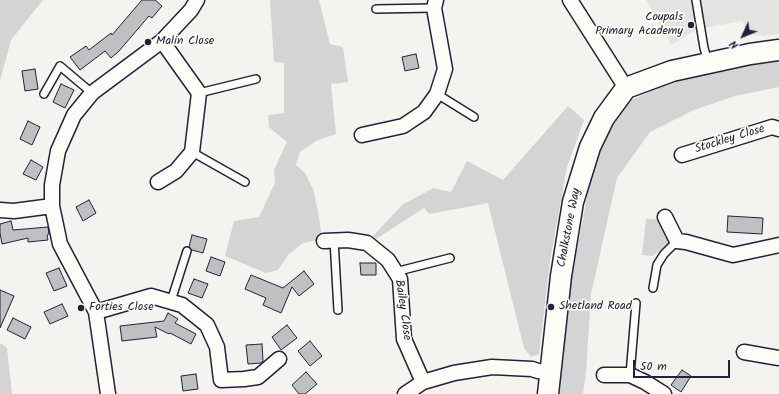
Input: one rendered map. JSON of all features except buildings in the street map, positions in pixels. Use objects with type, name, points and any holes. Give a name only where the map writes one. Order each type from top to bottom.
[{"type":"street","points":[[108,394],[96,312],[60,244],[52,206],[52,185],[58,151],[74,115],[92,93],[162,41],[191,10],[197,0]]},
{"type":"street","points":[[570,0],[626,88],[672,71],[708,62],[779,50]]},
{"type":"street","points":[[362,135],[403,126],[424,112],[437,94],[445,69],[435,4]]},
{"type":"street","points":[[158,182],[176,171],[192,152],[199,93],[162,41]]},
{"type":"street","name":"Chalkstone Way","points":[[548,394],[561,276],[573,202],[590,147],[604,118],[626,88]]},
{"type":"street","name":"Stockley Close","points":[[682,155],[772,127],[779,129]]},
{"type":"street","points":[[0,210],[14,211],[52,206]]},
{"type":"street","points":[[665,217],[677,241],[686,242],[733,255],[779,245]]},
{"type":"street","name":"Bailey Close","points":[[329,241],[348,240],[367,243],[388,260],[400,279],[404,339],[423,382]]},
{"type":"street","points":[[96,312],[151,296],[182,305],[207,325],[217,347],[221,380],[258,377],[279,359]]},
{"type":"street","points":[[744,352],[779,358]]},
{"type":"street","points":[[405,394],[423,382],[454,373],[492,367],[532,369],[550,372]]},
{"type":"street","points":[[604,376],[630,375],[645,382],[664,394]]},
{"type":"lane","points":[[696,0],[704,48],[708,62]]},
{"type":"lane","points":[[376,9],[435,4]]},
{"type":"lane","points":[[44,94],[60,66],[92,93]]},
{"type":"lane","points":[[199,93],[256,79]]},
{"type":"lane","points":[[437,94],[474,118]]},
{"type":"lane","points":[[192,152],[246,182]]},
{"type":"lane","points":[[329,241],[338,310]]},
{"type":"lane","points":[[653,288],[657,265],[664,254],[677,241]]},
{"type":"lane","points":[[170,302],[187,251]]},
{"type":"lane","points":[[395,272],[450,258]]},
{"type":"lane","points":[[630,375],[636,303]]},
{"type":"shaded area","points":[[0,0],[43,0],[11,40],[0,81]]},
{"type":"shaded area","points":[[270,0],[319,0],[330,44],[343,47],[348,82],[331,84],[336,134],[316,141],[300,152],[296,165],[305,173],[313,189],[322,239],[303,243],[289,254],[278,270],[266,273],[225,256],[234,221],[259,217],[275,183],[274,170],[287,142],[269,127],[268,115],[284,113],[284,63],[274,62]]},
{"type":"shaded area","name":"Coupals Primary Academy","points":[[646,0],[779,0],[779,34],[765,36],[746,34],[743,21],[697,29],[671,45]]},
{"type":"shaded area","points":[[779,60],[779,87],[735,96],[694,110],[650,132],[617,178],[591,294],[586,372],[583,394],[558,394],[561,355],[570,288],[590,181],[603,134],[629,101],[682,77],[737,66]]},
{"type":"shaded area","points":[[568,106],[584,120],[567,167],[550,261],[539,354],[531,357],[524,348],[488,203],[429,214],[424,208],[376,239],[373,236],[403,204],[434,188],[451,192],[467,161],[503,180]]},
{"type":"shaded area","points":[[646,219],[657,219],[664,223],[671,239],[669,243],[653,256],[642,255]]},
{"type":"shaded area","points":[[0,343],[7,348],[12,394],[0,394]]},
{"type":"place","name":"Coupals Primary Academy","points":[[691,25]]},
{"type":"place","name":"Malin Close","points":[[148,42]]},
{"type":"place","name":"Shetland Road","points":[[551,307]]},
{"type":"place","name":"Forties Close","points":[[81,308]]}]
